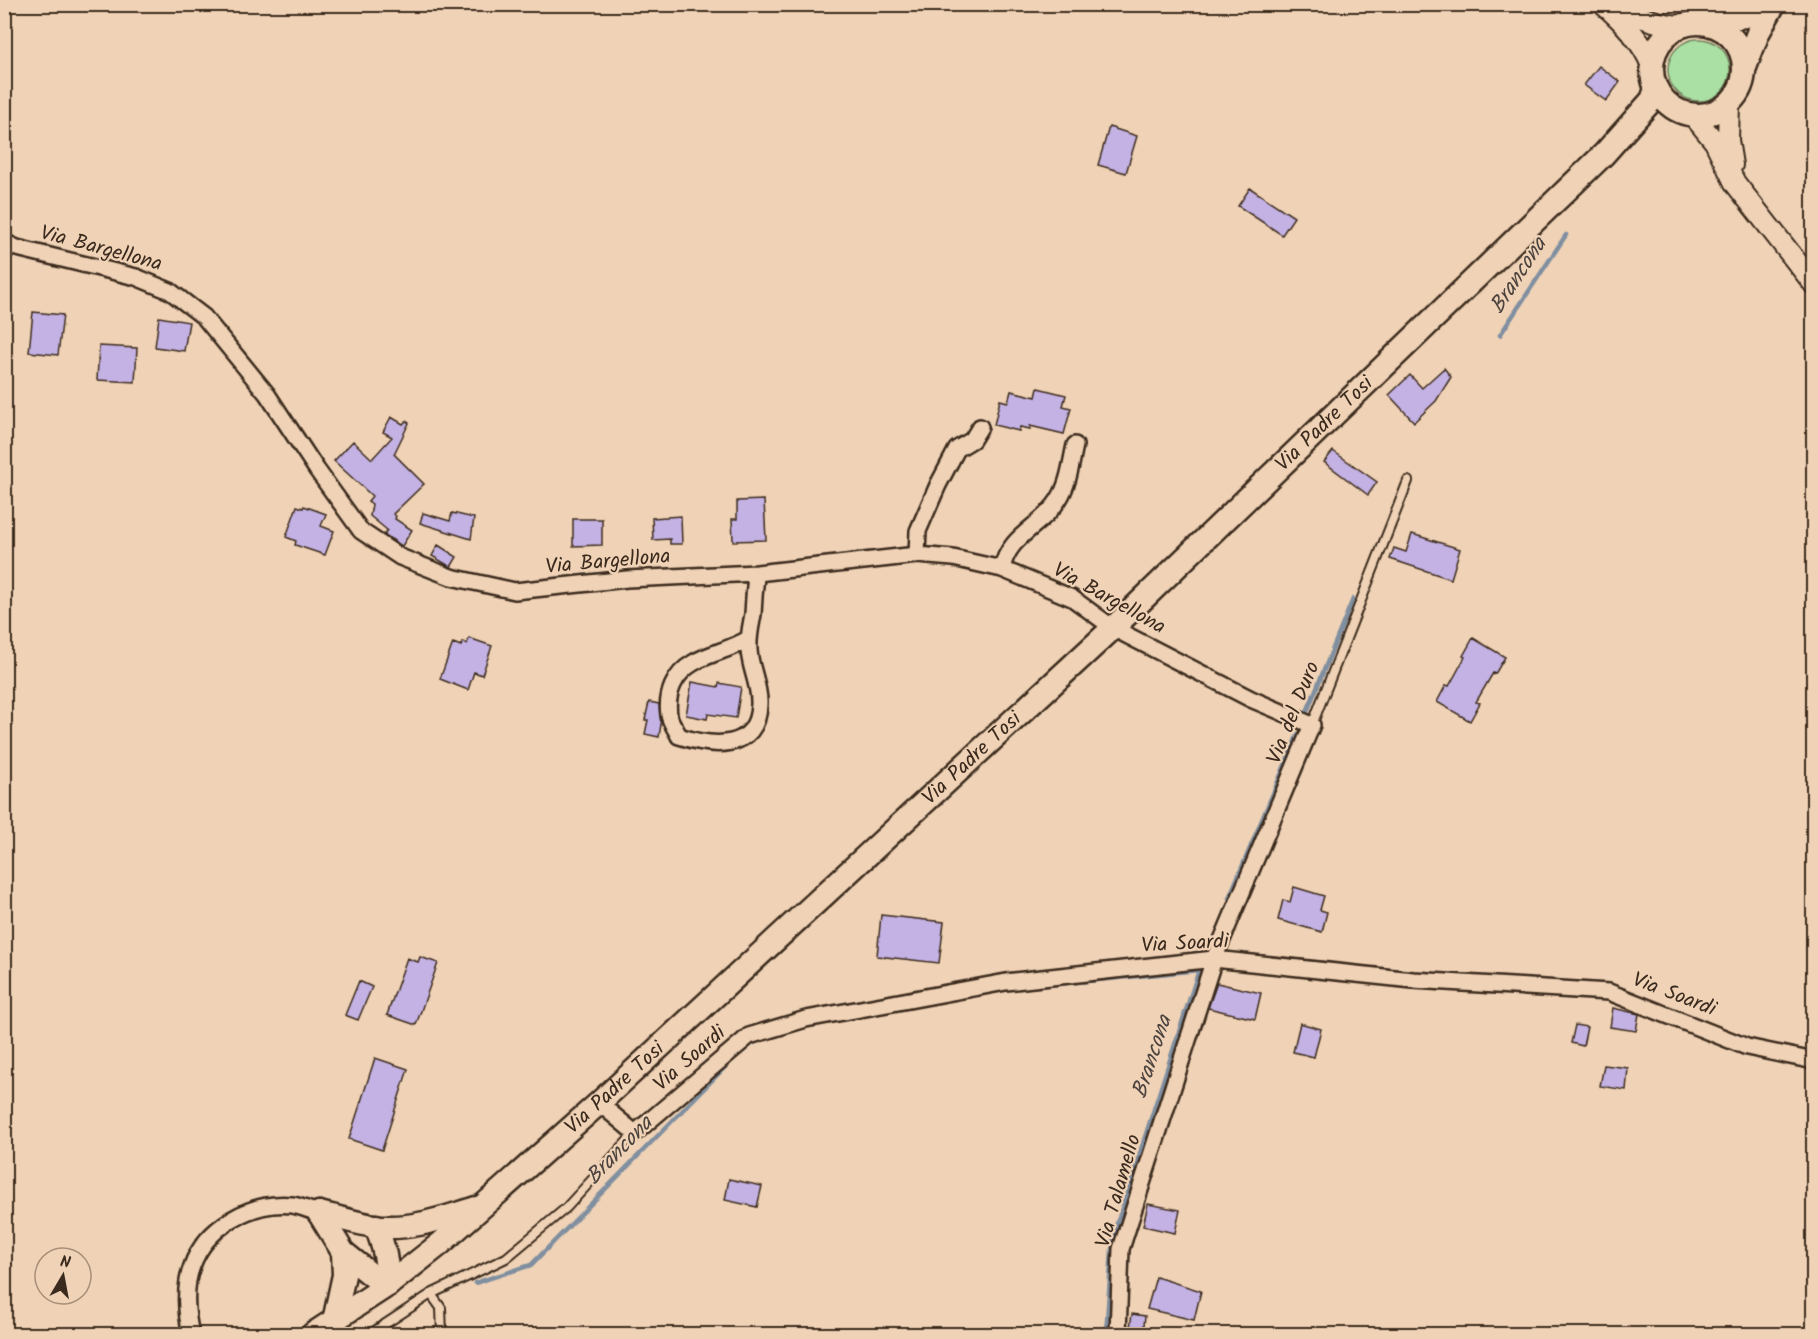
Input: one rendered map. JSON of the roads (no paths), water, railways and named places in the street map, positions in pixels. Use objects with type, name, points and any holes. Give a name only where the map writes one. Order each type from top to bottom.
[{"type":"main road","points":[[1688,114],[1671,107],[1661,98],[1656,89],[1651,74],[1656,48],[1664,37],[1690,24],[1745,16],[1762,4]]},
{"type":"main road","points":[[1744,70],[1758,33],[1773,4]]},
{"type":"main road","points":[[1604,154],[1669,114],[1709,114],[1721,110],[1729,104],[1741,88],[1744,60],[1739,46],[1729,34],[1717,26],[1690,24]]},
{"type":"main road","points":[[1604,154],[1652,100],[1656,89]]},
{"type":"main road","name":"Via Padre Tosi","points":[[313,1335],[388,1285],[440,1244],[599,1103],[1113,628],[1604,154]]},
{"type":"main road","points":[[319,1213],[376,1226],[403,1226],[440,1219],[480,1207]]},
{"type":"main road","points":[[319,1213],[343,1252],[374,1277],[388,1285],[388,1265],[376,1226]]},
{"type":"main road","points":[[334,1321],[344,1275],[343,1252]]},
{"type":"street","points":[[1603,4],[1620,19],[1644,48],[1652,66]]},
{"type":"street","points":[[1613,4],[1667,25],[1690,24]]},
{"type":"street","points":[[1729,104],[1728,140],[1735,183]]},
{"type":"street","points":[[1688,114],[1715,142],[1735,183],[1814,284]]},
{"type":"street","name":"Via Bargellona","points":[[4,242],[17,248],[136,277],[170,291],[204,317],[267,394],[361,531],[400,557],[451,578],[514,591],[627,579],[757,573],[917,555],[953,558],[1002,569],[1072,598],[1113,628],[1251,699],[1312,725]]},
{"type":"street","points":[[917,555],[918,531],[938,485],[957,449],[972,440],[980,428]]},
{"type":"street","points":[[1002,569],[1004,557],[1012,544],[1048,512],[1060,498],[1071,468],[1074,445]]},
{"type":"street","points":[[748,639],[734,648],[691,664],[677,676],[669,691],[669,716],[679,736],[699,743],[725,744],[741,740],[755,725],[759,703],[749,662],[748,639],[757,573]]},
{"type":"street","name":"Via del Duro","points":[[1214,959],[1312,725]]},
{"type":"street","name":"Via Soardi","points":[[635,1133],[749,1036],[806,1019],[1006,982],[1214,959],[1413,980],[1609,992],[1747,1047],[1814,1061]]},
{"type":"street","name":"Via Talamello","points":[[1118,1335],[1120,1249],[1214,959]]},
{"type":"street","points":[[599,1103],[635,1133]]},
{"type":"street","points":[[191,1335],[187,1287],[192,1265],[205,1243],[220,1227],[242,1214],[264,1207],[292,1205],[319,1213]]},
{"type":"lane","name":"Via del Duro","points":[[1312,725],[1408,481]]},
{"type":"lane","points":[[370,1335],[431,1294],[506,1258],[566,1208],[635,1133]]},
{"type":"lane","points":[[431,1294],[441,1308],[442,1335]]},
{"type":"waterway","name":"Brancona","points":[[1500,335],[1566,235]]},
{"type":"waterway","name":"Brancona","points":[[1306,714],[1353,599]]},
{"type":"waterway","name":"Brancona","points":[[1229,898],[1298,734]]},
{"type":"waterway","name":"Brancona","points":[[1017,988],[1199,970],[1113,1236],[1106,1334]]},
{"type":"waterway","name":"Brancona","points":[[738,1055],[751,1044],[767,1038]]},
{"type":"waterway","name":"Brancona","points":[[475,1283],[531,1265],[732,1060]]}]
